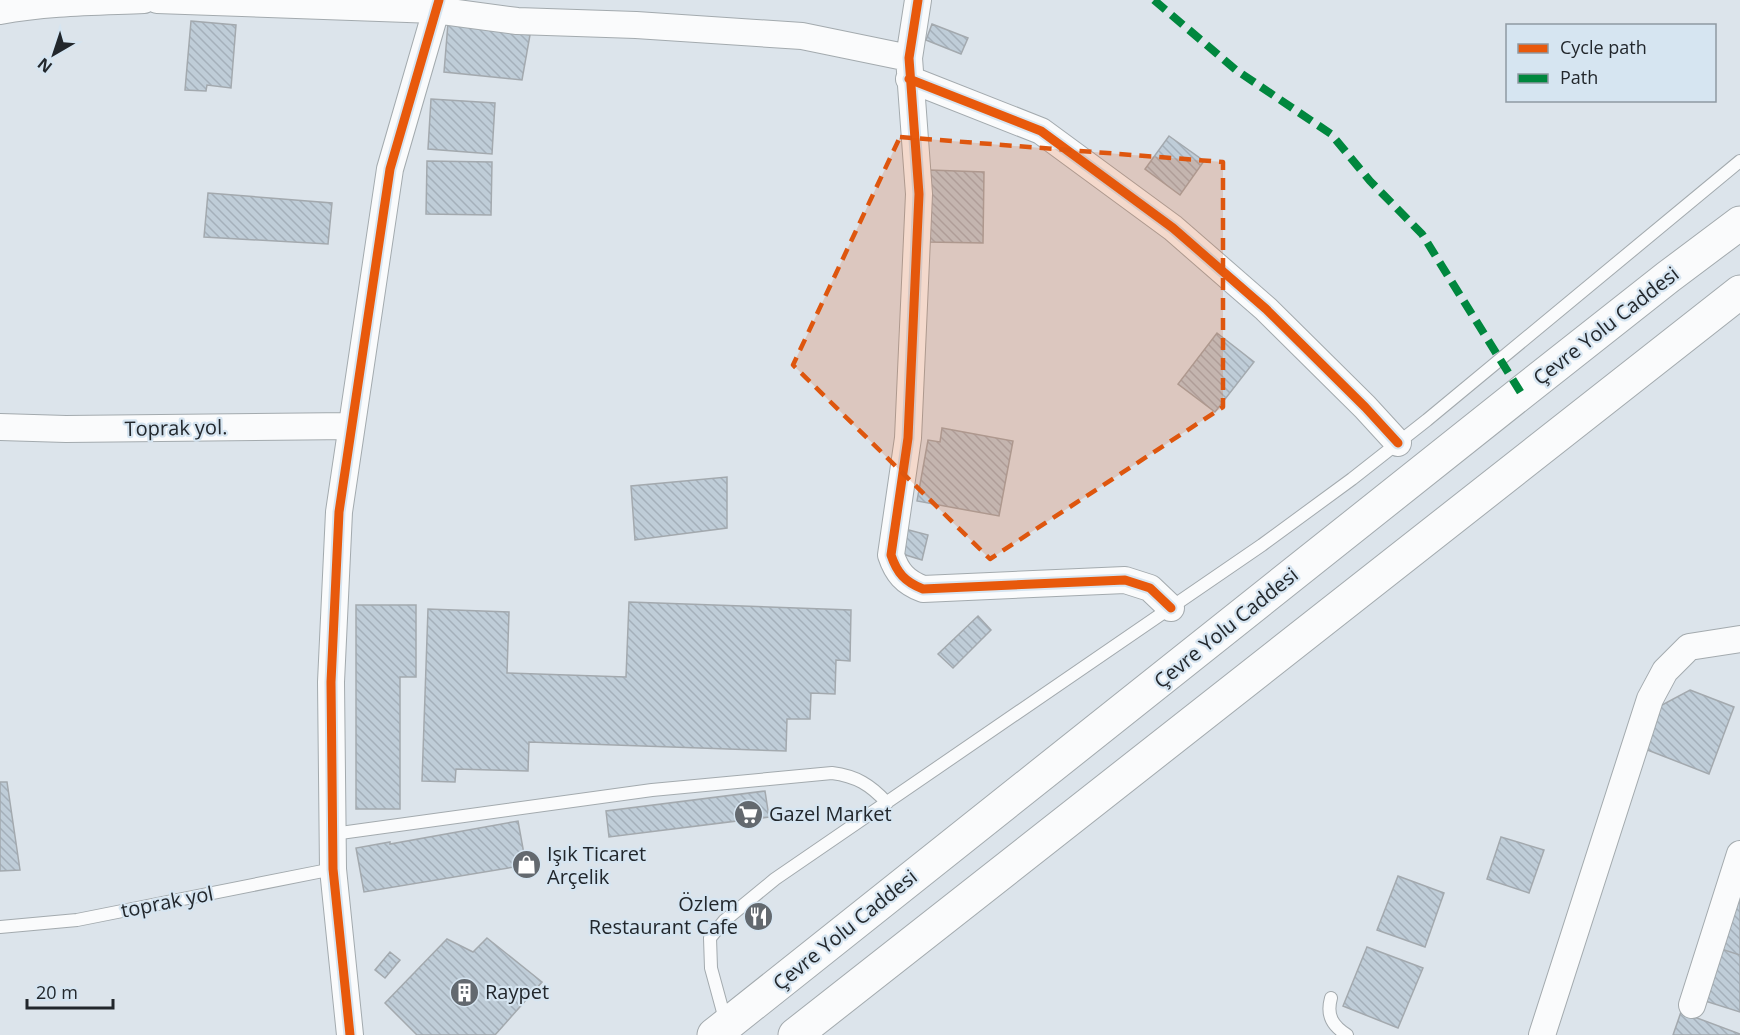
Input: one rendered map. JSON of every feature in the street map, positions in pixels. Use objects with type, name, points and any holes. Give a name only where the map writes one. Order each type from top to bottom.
[{"type":"highway","points":[[1668,277],[1740,212]]},
{"type":"highway","name":"Çevre Yolu Caddesi","points":[[720,1030],[1668,277],[1740,223]]},
{"type":"highway","points":[[795,1035],[1740,292]]},
{"type":"street","points":[[0,11],[65,4],[144,0]]},
{"type":"street","points":[[157,0],[437,5],[517,21],[636,25],[802,36],[909,68],[1041,131],[1173,228],[1266,309],[1398,443]]},
{"type":"street","points":[[918,0],[909,68],[919,194],[908,438],[891,555],[903,578],[923,589],[1125,580],[1150,588],[1170,608]]},
{"type":"street","points":[[350,1035],[333,869],[330,682],[339,512],[390,169],[437,5]]},
{"type":"street","name":"Toprak yol.","points":[[0,427],[66,429],[351,426]]},
{"type":"street","points":[[1542,1035],[1650,699],[1665,671],[1689,647],[1740,639]]},
{"type":"street","points":[[1692,1005],[1740,854]]},
{"type":"lane","points":[[720,1030],[711,968],[710,938],[724,921],[776,879],[1262,545],[1398,443],[1740,161]]},
{"type":"lane","points":[[333,834],[652,790],[832,773],[848,775],[862,781],[887,803]]},
{"type":"lane","name":"toprak yol","points":[[0,927],[77,920],[333,869]]},
{"type":"lane","points":[[1331,998],[1329,1011],[1331,1020],[1336,1028],[1347,1035]]},
{"type":"highlighted area","points":[[900,137],[1223,162],[1223,407],[990,559],[793,365]]},
{"type":"building","points":[[191,21],[236,25],[231,88],[207,85],[206,91],[185,90]]},
{"type":"building","points":[[448,23],[530,35],[522,80],[444,72]]},
{"type":"building","points":[[932,24],[968,38],[961,54],[926,40]]},
{"type":"building","points":[[431,99],[495,103],[492,154],[428,149]]},
{"type":"building","points":[[1169,136],[1204,161],[1180,195],[1145,169]]},
{"type":"building","points":[[427,161],[492,162],[491,215],[426,214]]},
{"type":"building","points":[[929,170],[984,172],[983,243],[928,242]]},
{"type":"building","points":[[208,193],[332,203],[328,244],[204,237]]},
{"type":"building","points":[[1217,333],[1254,362],[1215,412],[1178,384]]},
{"type":"building","points":[[942,428],[1013,441],[999,516],[917,501],[928,440],[940,442]]},
{"type":"building","points":[[727,477],[727,528],[635,540],[631,486]]},
{"type":"building","points":[[905,529],[928,535],[922,560],[899,553]]},
{"type":"building","points":[[629,602],[851,610],[850,661],[836,660],[835,694],[811,693],[810,719],[787,719],[786,751],[529,742],[528,771],[456,769],[455,782],[422,781],[428,609],[509,612],[507,673],[626,677]]},
{"type":"building","points":[[356,605],[416,605],[416,677],[400,677],[400,809],[356,809]]},
{"type":"building","points":[[978,616],[991,630],[953,668],[938,654]]},
{"type":"building","points":[[1690,690],[1734,707],[1709,774],[1645,749],[1660,706]]},
{"type":"building","points":[[0,782],[7,782],[20,870],[0,871]]},
{"type":"building","points":[[765,791],[769,817],[609,837],[606,811]]},
{"type":"building","points":[[518,821],[526,865],[364,892],[356,848]]},
{"type":"building","points":[[1501,837],[1544,850],[1529,893],[1487,879]]},
{"type":"building","points":[[1398,876],[1444,893],[1425,947],[1377,930]]},
{"type":"building","points":[[1734,896],[1740,898],[1740,955],[1718,948]]},
{"type":"building","name":"Raypet","points":[[487,938],[542,982],[495,1035],[417,1035],[385,1003],[447,939],[473,952]]},
{"type":"building","points":[[1367,947],[1423,968],[1398,1028],[1343,1006]]},
{"type":"building","points":[[1718,948],[1740,955],[1740,1012],[1702,1000]]},
{"type":"building","points":[[390,952],[400,960],[385,978],[375,970]]},
{"type":"building","points":[[1681,1012],[1740,1034],[1740,1035],[1673,1035]]},
{"type":"marked path","points":[[1154,0],[1236,70],[1331,134],[1370,181],[1422,234],[1521,393]]},
{"type":"cycle path","points":[[350,1035],[333,869],[331,682],[339,512],[390,169],[439,0]]},
{"type":"cycle path","points":[[918,0],[909,58],[919,194],[908,438],[891,555],[893,561],[907,580],[923,589],[1125,580],[1150,588],[1171,608]]},
{"type":"cycle path","points":[[909,79],[1041,131],[1173,228],[1266,309],[1398,443]]},
{"type":"place","name":"Gazel Market","points":[[748,814]]},
{"type":"place","name":"Işık Ticaret Arçelik","points":[[526,865]]},
{"type":"place","name":"Özlem Restaurant Cafe","points":[[759,916]]},
{"type":"place","name":"Raypet","points":[[464,992]]}]
